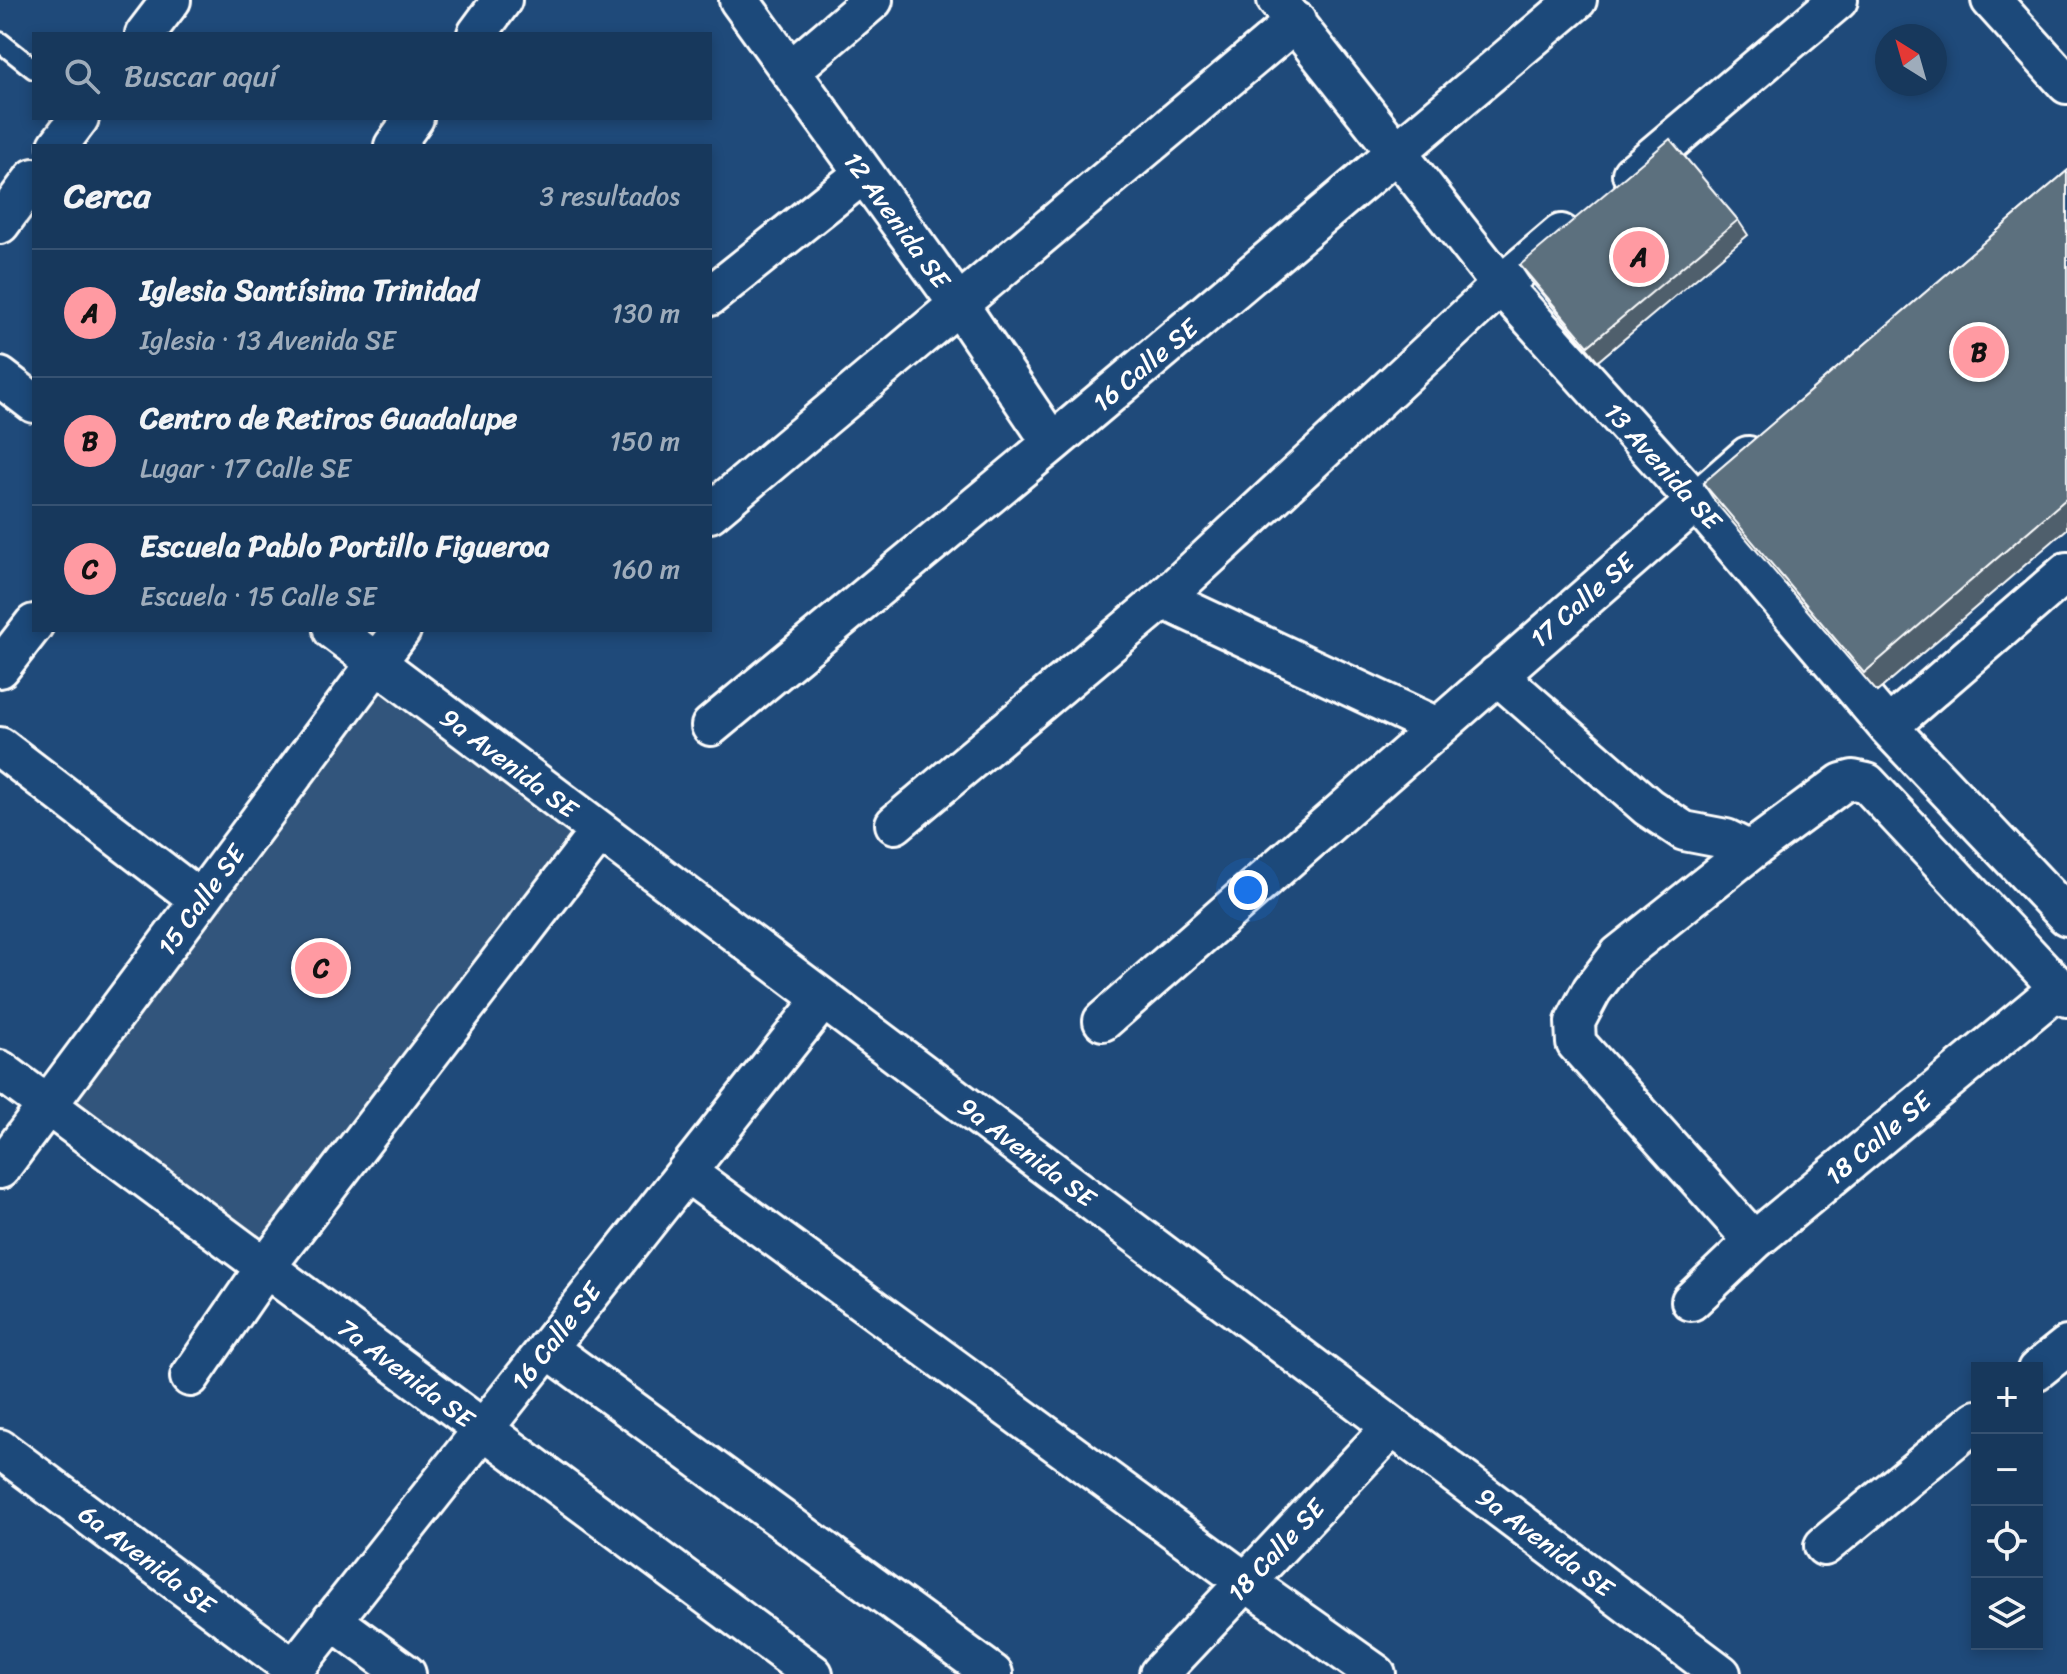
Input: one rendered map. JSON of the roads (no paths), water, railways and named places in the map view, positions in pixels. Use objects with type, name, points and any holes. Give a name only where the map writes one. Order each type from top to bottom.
[{"type":"street","points":[[147,32],[171,0]]},
{"type":"street","points":[[478,32],[502,0]]},
{"type":"street","name":"12 Avenida SE","points":[[739,0],[959,305],[1052,443]]},
{"type":"street","points":[[790,71],[873,0]]},
{"type":"street","name":"16 Calle SE","points":[[711,726],[1577,0]]},
{"type":"street","points":[[895,824],[1163,599],[1501,285],[1838,0]]},
{"type":"street","points":[[1991,0],[2067,84]]},
{"type":"street","points":[[712,511],[959,305],[1287,11]]},
{"type":"street","name":"13 Avenida SE","points":[[1287,11],[1501,285],[1695,500],[1888,727],[2067,916]]},
{"type":"street","points":[[60,144],[78,120]]},
{"type":"street","points":[[395,144],[413,120]]},
{"type":"street","points":[[712,294],[863,174]]},
{"type":"street","points":[[0,224],[32,181]]},
{"type":"street","points":[[0,377],[32,401]]},
{"type":"street","name":"17 Calle SE","points":[[1103,1021],[1779,429]]},
{"type":"street","points":[[1888,727],[2067,572]]},
{"type":"street","points":[[1163,599],[1437,727]]},
{"type":"street","points":[[0,668],[32,627]]},
{"type":"street","name":"9a Avenida SE","points":[[336,632],[1713,1672]]},
{"type":"street","name":"15 Calle SE","points":[[0,1169],[399,632]]},
{"type":"street","points":[[1497,675],[1648,807],[1684,831],[1726,839],[1750,851]]},
{"type":"street","points":[[0,747],[200,900]]},
{"type":"street","points":[[1754,1241],[1576,1043],[1575,1022],[1592,990],[1619,955],[1750,851],[1842,783],[1853,780],[1867,783],[2063,992]]},
{"type":"street","points":[[190,1377],[265,1268],[600,831]]},
{"type":"street","name":"18 Calle SE","points":[[1691,1301],[1754,1241],[2063,992]]},
{"type":"street","name":"16 Calle SE","points":[[292,1671],[823,999]]},
{"type":"street","name":"7a Avenida SE","points":[[0,1070],[813,1674]]},
{"type":"street","points":[[686,1172],[1376,1674]]},
{"type":"street","points":[[2043,1365],[2067,1346]]},
{"type":"street","points":[[547,1348],[993,1674]]},
{"type":"street","points":[[1824,1546],[1971,1425]]},
{"type":"street","name":"18 Calle SE","points":[[1159,1674],[1392,1427]]},
{"type":"street","name":"6a Avenida SE","points":[[0,1449],[292,1671]]},
{"type":"street","points":[[332,1620],[406,1674]]},
{"type":"lane","points":[[0,42],[32,67]]},
{"type":"place","name":"Iglesia Santísima Trinidad","points":[[1639,257]]},
{"type":"place","name":"Centro de Retiros Guadalupe","points":[[1979,352]]},
{"type":"place","name":"Escuela Pablo Portillo Figueroa","points":[[321,968]]}]
